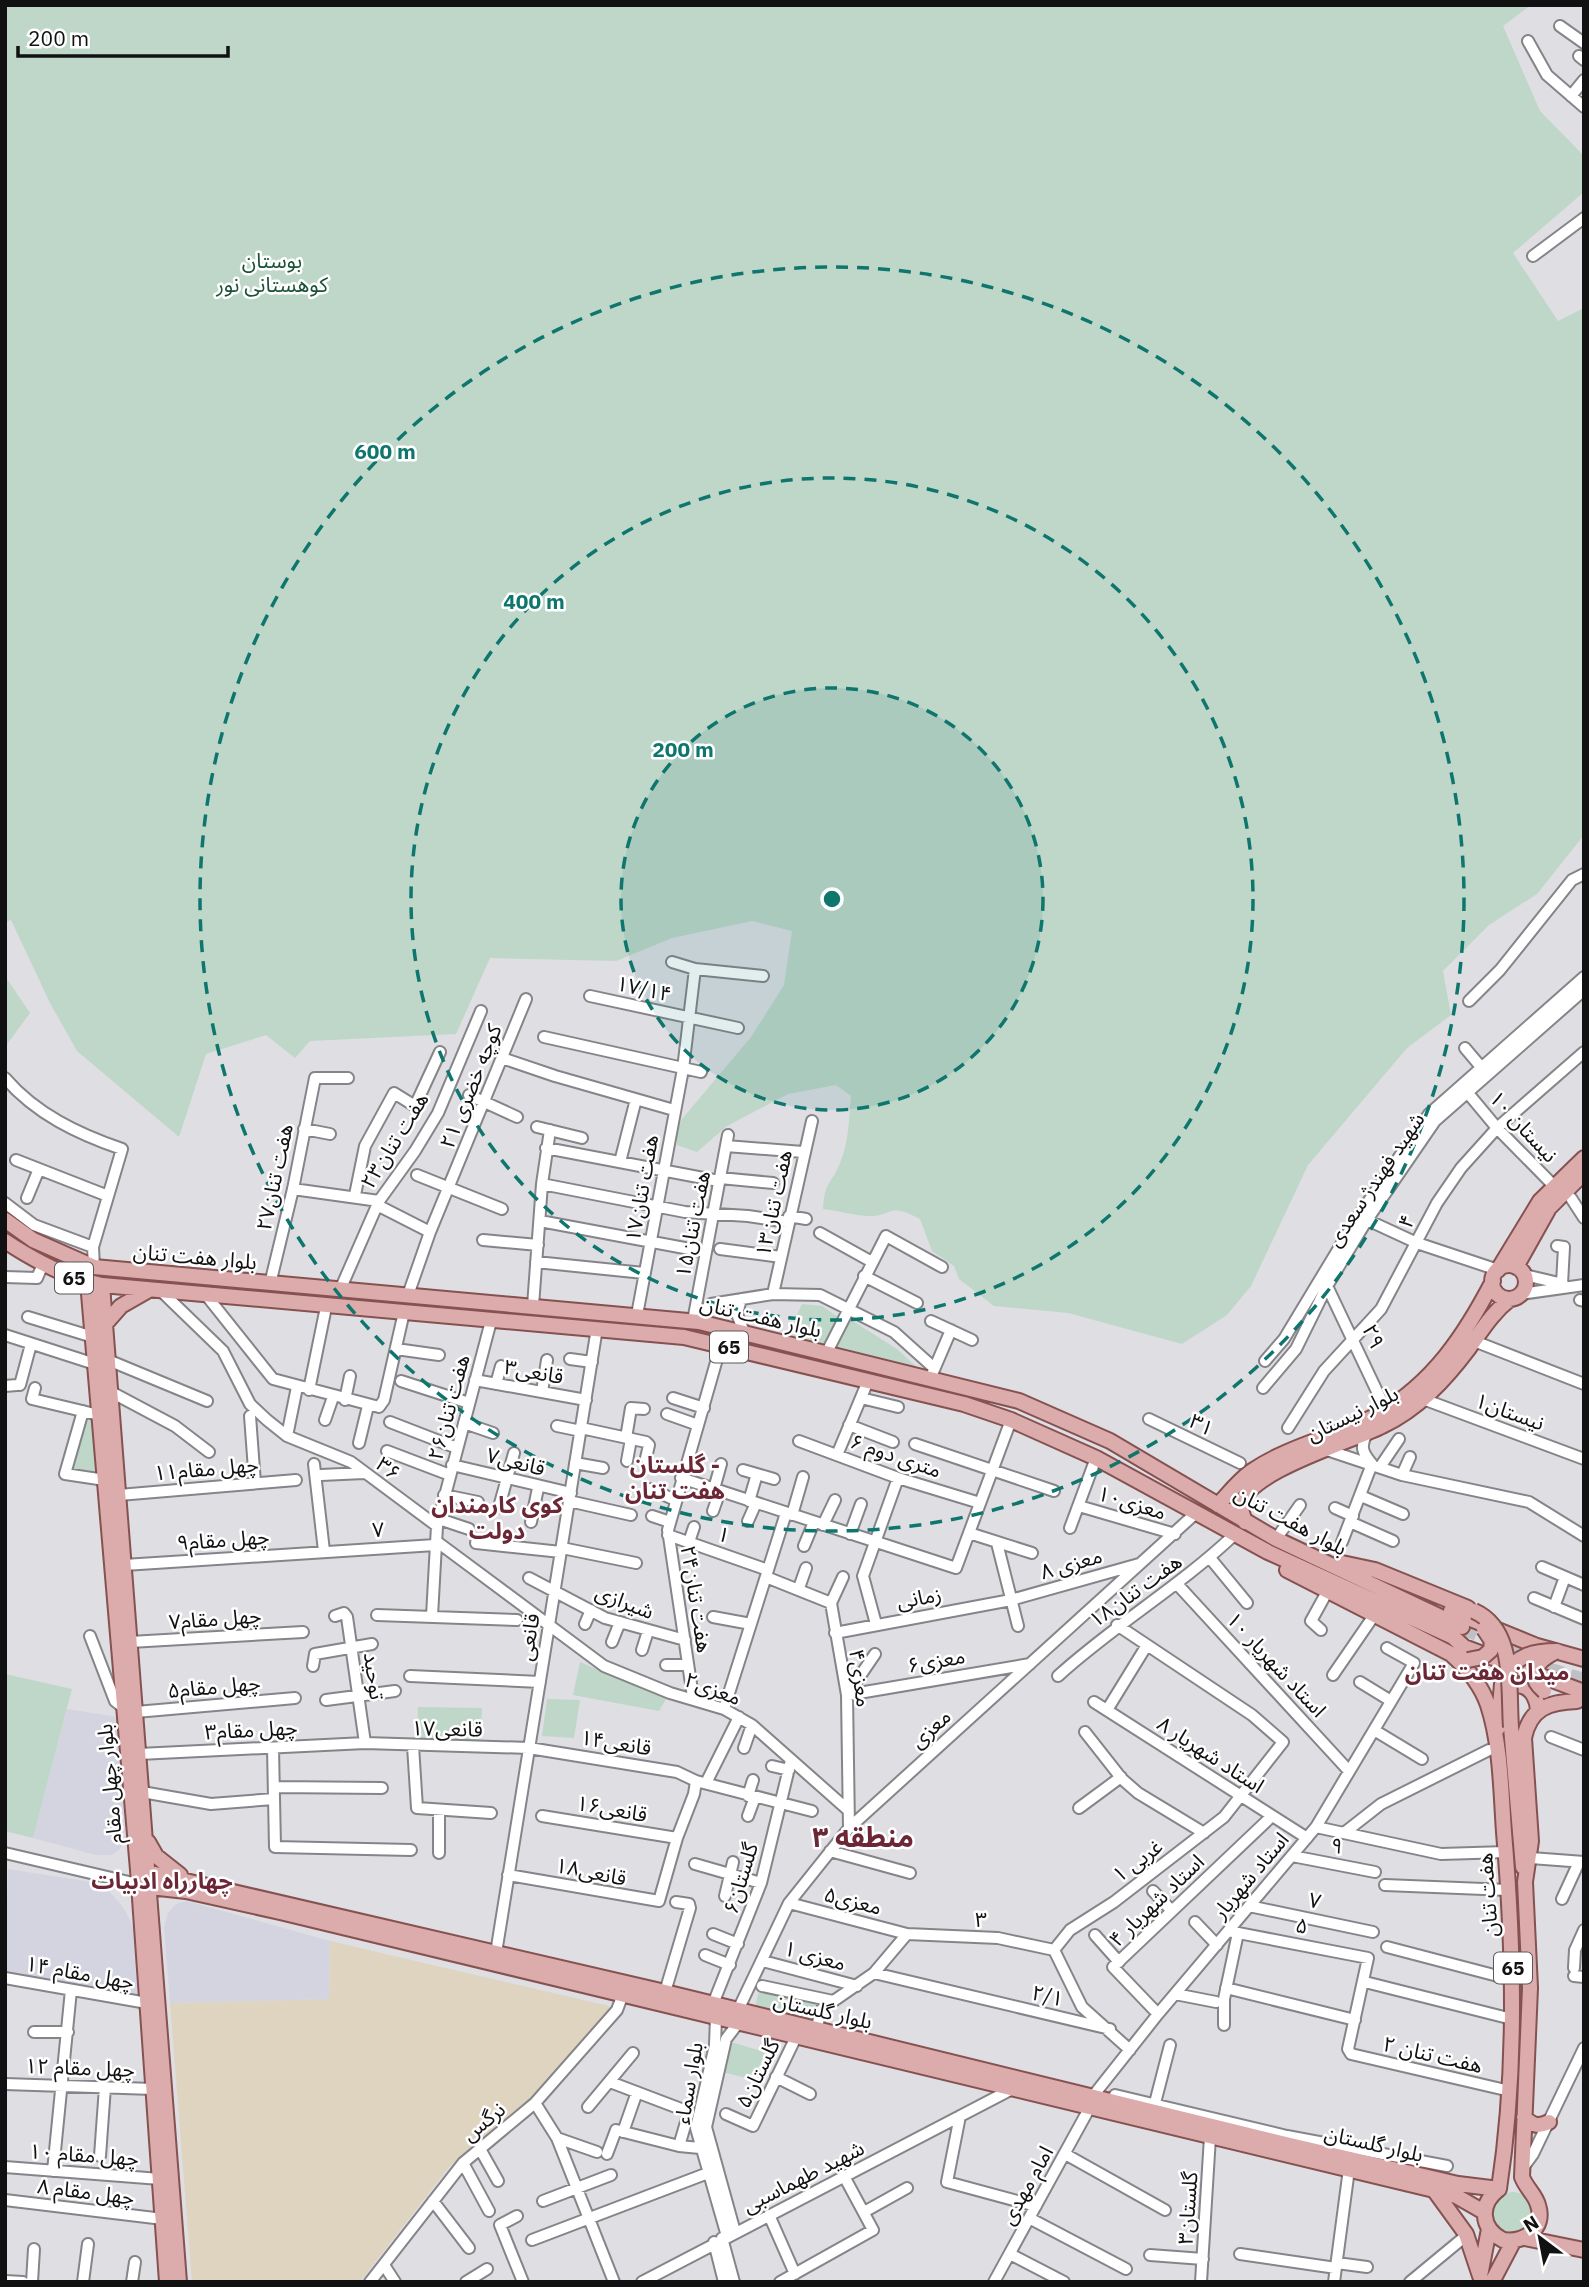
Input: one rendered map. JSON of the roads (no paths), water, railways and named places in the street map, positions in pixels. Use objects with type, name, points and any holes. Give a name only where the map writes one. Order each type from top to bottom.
[{"type":"main road","name":"بلوار نیستان","points":[[1218,1505],[1240,1480],[1264,1463],[1377,1415],[1411,1393],[1444,1360],[1473,1320],[1526,1221],[1554,1186],[1584,1158]]},
{"type":"main road","points":[[1520,1271],[1549,1208],[1584,1174]]},
{"type":"main road","name":"بلوار هفت تنان","points":[[5,1220],[33,1240],[94,1268],[693,1321],[933,1374],[1019,1401],[1110,1441],[1276,1539],[1464,1623]]},
{"type":"main road","name":"بلوار هفت تنان","points":[[5,1241],[43,1264],[95,1284],[326,1307],[671,1336],[721,1345],[964,1404],[1011,1420],[1096,1458],[1268,1552],[1464,1623]]},
{"type":"main road","points":[[1506,1265],[1520,1271],[1526,1285],[1516,1296],[1499,1296],[1495,1275],[1506,1265]]},
{"type":"main road","name":"بلوار چهل مقام","points":[[95,1284],[106,1323],[99,1415],[130,1710],[144,1878],[152,1912],[171,2246],[167,2282]]},
{"type":"main road","name":"بلوار چهل مقام","points":[[95,1284],[93,1337],[111,1392],[130,1642],[130,1710],[139,1754],[142,1792],[138,1807],[145,1837],[147,2003],[163,2220],[179,2282]]},
{"type":"main road","points":[[106,1323],[121,1306],[156,1290]]},
{"type":"main road","name":"بلوار نیستان","points":[[1243,1501],[1260,1481],[1367,1433],[1400,1416],[1423,1399],[1455,1366],[1495,1310],[1516,1296]]},
{"type":"main road","points":[[772,1357],[775,1339]]},
{"type":"main road","points":[[1231,1491],[1230,1504],[1237,1506],[1243,1501]]},
{"type":"main road","points":[[1243,1501],[1241,1508],[1245,1522]]},
{"type":"main road","name":"65","points":[[1276,1539],[1292,1540],[1342,1563],[1375,1570],[1464,1623],[1491,1620],[1503,1642],[1525,1882]]},
{"type":"main road","name":"65","points":[[1268,1552],[1286,1569],[1327,1592],[1451,1654]]},
{"type":"main road","points":[[1451,1654],[1468,1660],[1478,1660],[1491,1650],[1492,1641],[1485,1629],[1464,1623]]},
{"type":"main road","points":[[1464,1623],[1584,1659]]},
{"type":"main road","points":[[1464,1623],[1464,1647],[1582,1698]]},
{"type":"main road","points":[[1493,1749],[1505,1675],[1519,1659],[1536,1651],[1557,1651]]},
{"type":"main road","points":[[1557,1651],[1537,1662],[1535,1680],[1544,1691],[1582,1698]]},
{"type":"main road","name":"هفت تنان","points":[[1451,1654],[1469,1671],[1482,1694],[1493,1749],[1506,1852],[1513,1980],[1510,2091],[1499,2189]]},
{"type":"main road","points":[[1500,1699],[1507,1689],[1518,1685],[1530,1688],[1538,1698],[1538,1710],[1555,1702],[1582,1698]]},
{"type":"main road","name":"هفت تنان","points":[[1519,2240],[1532,2233],[1540,2216],[1536,2199],[1527,2190],[1522,2169],[1530,1988],[1525,1882],[1531,1858],[1524,1738],[1528,1723],[1538,1710]]},
{"type":"main road","points":[[145,1837],[164,1865],[186,1885],[152,1912]]},
{"type":"main road","name":"بلوار گلستان","points":[[144,1878],[281,1907],[623,1994],[715,2010],[1014,2088],[1092,2101]]},
{"type":"main road","name":"بلوار گلستان","points":[[378,1931],[496,1953],[665,1992],[715,2010]]},
{"type":"main road","name":"بلوار گلستان","points":[[789,2031],[816,2029],[1171,2121],[1287,2140],[1457,2190],[1484,2212]]},
{"type":"main road","points":[[1524,2117],[1532,2124],[1541,2126],[1549,2122]]},
{"type":"main road","name":"بلوار گلستان","points":[[1171,2121],[1210,2137],[1434,2190],[1499,2189]]},
{"type":"main road","name":"65","points":[[1484,2212],[1486,2203],[1499,2189]]},
{"type":"main road","points":[[1434,2190],[1466,2234],[1484,2280]]},
{"type":"main road","points":[[1484,2212],[1489,2229],[1484,2280]]},
{"type":"main road","points":[[1489,2229],[1495,2236],[1584,2250]]},
{"type":"main road","name":"65","points":[[1484,2280],[1519,2240]]},
{"type":"main road","points":[[1486,2255],[1496,2252],[1503,2259]]},
{"type":"street","points":[[1560,26],[1584,43]]},
{"type":"street","points":[[1528,41],[1547,75],[1584,107]]},
{"type":"street","points":[[1571,96],[1584,80]]},
{"type":"street","points":[[1533,256],[1584,218]]},
{"type":"street","points":[[1469,1001],[1500,970],[1572,880],[1584,874]]},
{"type":"street","points":[[672,962],[695,969],[763,976]]},
{"type":"street","name":"هفت تنان۱۷","points":[[637,1315],[683,1068],[695,969]]},
{"type":"street","name":"شهید فهندژ سعدی","points":[[1265,1362],[1284,1339],[1429,1114],[1584,977]]},
{"type":"street","name":"شهید فهندژ سعدی","points":[[1263,1388],[1296,1349],[1363,1217],[1436,1121],[1584,990]]},
{"type":"street","name":"۱۷/۱۴","points":[[590,996],[738,1028]]},
{"type":"street","name":"کوچه خضری ۲۱","points":[[408,1295],[430,1232],[526,999]]},
{"type":"street","name":"هفت تنان۲۳","points":[[340,1290],[378,1203],[415,1151],[438,1112],[481,1011]]},
{"type":"street","points":[[544,1037],[701,1072]]},
{"type":"street","points":[[1465,1048],[1481,1067]]},
{"type":"street","points":[[355,1195],[365,1146],[394,1093],[415,1106],[440,1052]]},
{"type":"street","name":"۴","points":[[1288,1428],[1324,1371],[1381,1309],[1437,1203],[1461,1168],[1497,1128],[1584,1052]]},
{"type":"street","points":[[502,1058],[674,1110]]},
{"type":"street","points":[[5,1078],[17,1091],[79,1135],[122,1149],[93,1247],[94,1268]]},
{"type":"street","name":"هفت تنان۲۷","points":[[270,1284],[293,1189],[314,1078],[348,1078]]},
{"type":"street","name":"نیستان ۱۰","points":[[1467,1091],[1497,1128],[1554,1186]]},
{"type":"street","points":[[469,1095],[517,1117]]},
{"type":"street","points":[[620,1162],[636,1099]]},
{"type":"street","name":"۱۳هفت تنان","points":[[773,1294],[812,1121]]},
{"type":"street","points":[[537,1127],[582,1138]]},
{"type":"street","points":[[304,1129],[330,1134]]},
{"type":"street","points":[[533,1306],[542,1184],[550,1130]]},
{"type":"street","name":"هفت تنان۱۵","points":[[693,1321],[727,1141],[762,1149],[803,1152]]},
{"type":"street","points":[[546,1149],[720,1180],[773,1183]]},
{"type":"street","points":[[16,1160],[108,1196]]},
{"type":"street","points":[[27,1198],[39,1169]]},
{"type":"street","points":[[417,1175],[502,1209]]},
{"type":"street","points":[[542,1184],[685,1212],[806,1219]]},
{"type":"street","points":[[293,1189],[355,1195],[378,1203],[430,1232]]},
{"type":"street","points":[[1571,1198],[1584,1218]]},
{"type":"street","points":[[5,1203],[34,1225],[93,1247]]},
{"type":"street","points":[[1363,1217],[1495,1275]]},
{"type":"street","points":[[540,1221],[706,1252]]},
{"type":"street","points":[[820,1233],[872,1262]]},
{"type":"street","points":[[827,1352],[847,1308],[886,1236],[942,1267]]},
{"type":"street","points":[[483,1240],[538,1245]]},
{"type":"street","points":[[1557,1246],[1564,1247],[1565,1284]]},
{"type":"street","points":[[720,1248],[780,1256]]},
{"type":"street","points":[[536,1262],[645,1273]]},
{"type":"street","points":[[5,1277],[37,1278],[43,1264]]},
{"type":"street","points":[[1520,1271],[1565,1284],[1584,1285]]},
{"type":"street","points":[[864,1276],[916,1303]]},
{"type":"street","points":[[1516,1296],[1565,1284]]},
{"type":"street","name":"۲۹","points":[[1327,1286],[1383,1404]]},
{"type":"street","name":"۳۶","points":[[156,1290],[223,1350],[250,1404],[287,1436],[351,1462],[438,1523],[469,1529]]},
{"type":"street","points":[[693,1321],[711,1304],[773,1294],[820,1295],[894,1332],[933,1374],[951,1330]]},
{"type":"street","points":[[206,1295],[270,1376],[278,1382],[369,1406],[383,1405],[404,1312]]},
{"type":"street","points":[[741,1299],[737,1314],[744,1332]]},
{"type":"street","points":[[287,1436],[326,1307]]},
{"type":"street","points":[[29,1317],[93,1337]]},
{"type":"street","name":"هفت تنان۲۶","points":[[432,1616],[438,1523],[491,1321]]},
{"type":"street","points":[[931,1321],[972,1340]]},
{"type":"street","name":"قانعی","points":[[496,1953],[597,1328]]},
{"type":"street","points":[[5,1335],[207,1401]]},
{"type":"street","points":[[1474,1341],[1584,1384]]},
{"type":"street","points":[[14,1385],[31,1344]]},
{"type":"street","name":"هفت تنان۲۴","points":[[693,1698],[668,1535],[681,1478],[721,1345]]},
{"type":"street","points":[[396,1349],[439,1355]]},
{"type":"street","points":[[570,1359],[592,1362]]},
{"type":"street","points":[[542,1392],[547,1360]]},
{"type":"street","points":[[496,1384],[501,1366]]},
{"type":"street","points":[[345,1400],[350,1376]]},
{"type":"street","name":"۳قانعی","points":[[475,1380],[586,1400]]},
{"type":"street","points":[[401,1381],[469,1404]]},
{"type":"street","points":[[837,1455],[868,1381]]},
{"type":"street","points":[[35,1388],[32,1399],[99,1415]]},
{"type":"street","points":[[111,1392],[175,1426],[209,1452]]},
{"type":"street","points":[[326,1420],[333,1397]]},
{"type":"street","points":[[673,1398],[704,1408]]},
{"type":"street","points":[[861,1398],[898,1407]]},
{"type":"street","name":"۱نیستان","points":[[1423,1399],[1584,1458]]},
{"type":"street","points":[[359,1443],[369,1406]]},
{"type":"street","points":[[627,1461],[631,1408],[644,1409]]},
{"type":"street","points":[[83,1411],[65,1474],[105,1480]]},
{"type":"street","points":[[667,1414],[698,1425]]},
{"type":"street","points":[[250,1416],[255,1483]]},
{"type":"street","name":"۳۱","points":[[1149,1419],[1240,1463]]},
{"type":"street","points":[[681,1478],[956,1568],[1011,1420]]},
{"type":"street","points":[[390,1422],[457,1448]]},
{"type":"street","points":[[464,1423],[493,1433]]},
{"type":"street","points":[[849,1425],[893,1442]]},
{"type":"street","points":[[556,1426],[648,1443],[646,1458]]},
{"type":"street","points":[[1367,1433],[1362,1444],[1363,1453],[1376,1466]]},
{"type":"street","points":[[1342,1542],[1376,1466],[1399,1439]]},
{"type":"street","name":"۶ متری دوم","points":[[799,1441],[898,1478],[980,1503]]},
{"type":"street","points":[[915,1444],[993,1468],[1054,1491]]},
{"type":"street","points":[[1326,1450],[1402,1475],[1530,1502],[1584,1536]]},
{"type":"street","name":"۷قانعی","points":[[387,1451],[451,1470],[506,1479],[631,1515]]},
{"type":"street","points":[[504,1508],[499,1507],[514,1453]]},
{"type":"street","points":[[1402,1475],[1410,1457]]},
{"type":"street","points":[[1070,1528],[1096,1458]]},
{"type":"street","points":[[575,1463],[603,1468]]},
{"type":"street","points":[[314,1464],[324,1551]]},
{"type":"street","points":[[713,1511],[721,1464]]},
{"type":"street","points":[[743,1470],[774,1479]]},
{"type":"street","points":[[321,1475],[364,1473]]},
{"type":"street","points":[[748,1521],[757,1474]]},
{"type":"street","points":[[724,1709],[767,1573],[803,1477]]},
{"type":"street","points":[[876,1624],[863,1576],[898,1478]]},
{"type":"street","name":"چهل مقام۱۱","points":[[118,1494],[296,1480]]},
{"type":"street","points":[[531,1522],[538,1488]]},
{"type":"street","points":[[651,1489],[676,1500]]},
{"type":"street","points":[[444,1495],[478,1502]]},
{"type":"street","points":[[1361,1496],[1404,1514]]},
{"type":"street","points":[[804,1546],[835,1500]]},
{"type":"street","points":[[850,1534],[861,1504]]},
{"type":"street","points":[[1276,1539],[1300,1504]]},
{"type":"street","name":"۱۰معزی","points":[[1079,1506],[1175,1534]]},
{"type":"street","points":[[1335,1508],[1393,1541]]},
{"type":"street","name":"معزی","points":[[738,2016],[789,1903],[849,1828],[1196,1513]]},
{"type":"street","points":[[652,1516],[670,1522]]},
{"type":"street","points":[[689,1542],[694,1527]]},
{"type":"street","points":[[969,1533],[1032,1553]]},
{"type":"street","name":"۱","points":[[668,1535],[767,1573]]},
{"type":"street","name":"هفت تنان۱۸","points":[[1058,1676],[1117,1625],[1210,1558],[1234,1535]]},
{"type":"street","name":"۷","points":[[324,1551],[435,1543]]},
{"type":"street","name":"۲معزی","points":[[435,1543],[604,1666],[670,1693],[693,1698],[740,1717],[752,1725],[790,1765],[848,1810]]},
{"type":"street","points":[[476,1543],[561,1550],[636,1563]]},
{"type":"street","points":[[997,1543],[1018,1626]]},
{"type":"street","name":"چهل مقام۹","points":[[124,1566],[324,1551]]},
{"type":"street","points":[[1210,1558],[1247,1603]]},
{"type":"street","name":"معزی ۸","points":[[1010,1600],[1142,1563]]},
{"type":"street","points":[[1542,1567],[1584,1585]]},
{"type":"street","points":[[799,1588],[806,1568]]},
{"type":"street","points":[[767,1573],[831,1603],[842,1577]]},
{"type":"street","points":[[1555,1607],[1565,1577]]},
{"type":"street","name":"شیرازی","points":[[529,1578],[620,1622],[685,1640]]},
{"type":"street","name":"استاد شهریار ۱۰","points":[[1177,1584],[1349,1770]]},
{"type":"street","points":[[1321,1630],[1311,1621],[1327,1592]]},
{"type":"street","points":[[1534,1598],[1584,1619]]},
{"type":"street","name":"زمانی","points":[[835,1633],[1010,1600]]},
{"type":"street","name":"۴معزی","points":[[831,1603],[847,1695],[849,1828]]},
{"type":"street","points":[[585,1623],[591,1610]]},
{"type":"street","points":[[1334,1675],[1375,1614]]},
{"type":"street","name":"توحید","points":[[340,1615],[351,1648],[365,1743]]},
{"type":"street","points":[[377,1615],[517,1620]]},
{"type":"street","points":[[713,1617],[751,1624]]},
{"type":"street","points":[[612,1642],[620,1622]]},
{"type":"street","points":[[1107,1710],[1147,1645],[1117,1625]]},
{"type":"street","points":[[642,1650],[648,1631]]},
{"type":"street","name":"چهل مقام۷","points":[[130,1642],[303,1632]]},
{"type":"street","points":[[90,1636],[114,1701],[130,1710]]},
{"type":"street","points":[[313,1666],[315,1654],[372,1644]]},
{"type":"street","name":"۱ غربی","points":[[1054,1950],[1070,1930],[1114,1902],[1224,1817],[1283,1742],[1252,1715],[1147,1645]]},
{"type":"street","name":"استاد شهریار","points":[[1092,2101],[1174,1994],[1216,1945],[1233,1932],[1249,1906],[1316,1827],[1413,1662],[1387,1648]]},
{"type":"street","points":[[847,1695],[875,1654]]},
{"type":"street","name":"۶معزی","points":[[847,1695],[1030,1664]]},
{"type":"street","points":[[666,1665],[688,1665]]},
{"type":"street","points":[[410,1676],[540,1682]]},
{"type":"street","points":[[1360,1682],[1391,1700]]},
{"type":"street","points":[[326,1700],[395,1691]]},
{"type":"street","name":"چهل مقام۵","points":[[130,1710],[295,1698]]},
{"type":"street","name":"استاد شهریار ۸","points":[[1094,1702],[1307,1838]]},
{"type":"street","points":[[677,1838],[694,1794],[740,1717]]},
{"type":"street","points":[[744,1748],[752,1725]]},
{"type":"street","points":[[1374,1730],[1422,1759]]},
{"type":"street","points":[[1085,1732],[1121,1777],[1138,1793],[1204,1833]]},
{"type":"street","points":[[1551,1737],[1584,1750]]},
{"type":"street","name":"۱۷قانعی","points":[[365,1743],[529,1748]]},
{"type":"street","name":"چهل مقام۳","points":[[139,1754],[365,1743]]},
{"type":"street","points":[[413,1746],[416,1808],[491,1813]]},
{"type":"street","points":[[273,1748],[275,1847],[411,1850]]},
{"type":"street","name":"۱۴قانعی","points":[[529,1748],[677,1772],[701,1782],[812,1811]]},
{"type":"street","points":[[1344,1833],[1381,1804],[1493,1749]]},
{"type":"street","points":[[772,1766],[790,1765]]},
{"type":"street","name":"گلستان۶","points":[[715,2010],[761,1883],[790,1765]]},
{"type":"street","points":[[1079,1808],[1121,1777]]},
{"type":"street","points":[[748,1816],[753,1780]]},
{"type":"street","points":[[142,1792],[211,1804],[274,1793],[382,1788]]},
{"type":"street","points":[[439,1811],[439,1853]]},
{"type":"street","name":"۱۶قانعی","points":[[542,1815],[677,1838]]},
{"type":"street","name":"استاد شهریار ۴","points":[[1158,2014],[1114,1967],[1272,1816]]},
{"type":"street","points":[[1316,1827],[1441,1854],[1506,1852]]},
{"type":"street","name":"۱۸قانعی","points":[[508,1875],[654,1902],[663,1895],[677,1838]]},
{"type":"street","points":[[830,1851],[910,1872]]},
{"type":"street","points":[[5,1853],[144,1878]]},
{"type":"street","name":"۹","points":[[1292,1856],[1375,1872]]},
{"type":"street","points":[[1531,1858],[1581,1862],[1562,1899]]},
{"type":"street","points":[[725,1896],[733,1861]]},
{"type":"street","points":[[695,1864],[761,1883]]},
{"type":"street","points":[[1385,1885],[1508,1890]]},
{"type":"street","points":[[1153,1891],[1172,1911]]},
{"type":"street","points":[[665,1992],[691,1906],[676,1902]]},
{"type":"street","name":"۵معزی","points":[[789,1903],[908,1934]]},
{"type":"street","name":"۷","points":[[1249,1906],[1373,1932]]},
{"type":"street","points":[[1195,1922],[1216,1945]]},
{"type":"street","points":[[686,1925],[699,1929]]},
{"type":"street","points":[[1577,1973],[1575,1950],[1584,1930]]},
{"type":"street","points":[[1224,2025],[1233,1932]]},
{"type":"street","name":"۵","points":[[1233,1932],[1368,1958],[1364,1982]]},
{"type":"street","points":[[713,1934],[738,1944]]},
{"type":"street","points":[[816,2029],[821,2009],[874,1973],[908,1934]]},
{"type":"street","name":"۳","points":[[908,1934],[998,1938],[1054,1950]]},
{"type":"street","points":[[1096,1935],[1119,1962]]},
{"type":"street","points":[[1387,1947],[1513,1980]]},
{"type":"street","points":[[1054,1950],[1083,2007],[1130,2050]]},
{"type":"street","points":[[705,1955],[730,1965]]},
{"type":"street","name":"معزی ۱","points":[[762,1961],[857,1986]]},
{"type":"street","name":"۲/۱","points":[[874,1973],[1110,2029]]},
{"type":"street","name":"چهل مقام ۱۴","points":[[5,1978],[147,2003]]},
{"type":"street","points":[[1226,1988],[1355,2020],[1364,1982],[1512,2019]]},
{"type":"street","points":[[762,1986],[833,2001]]},
{"type":"street","points":[[53,2171],[71,1990]]},
{"type":"street","name":"نرگس","points":[[370,2282],[463,2163],[535,2103],[617,2010],[623,1994]]},
{"type":"street","points":[[1174,1994],[1216,2003]]},
{"type":"street","name":"بلوار سماء","points":[[715,2010],[720,2046],[706,2127],[724,2237]]},
{"type":"street","name":"بلوار سماء","points":[[724,2237],[696,2128],[698,2113],[720,2046],[738,2016]]},
{"type":"street","name":"هفت تنان ۲","points":[[1355,2020],[1348,2052],[1510,2091]]},
{"type":"street","name":"گلستان۵","points":[[726,2114],[753,2126],[776,2077],[789,2031]]},
{"type":"street","points":[[34,2032],[68,2032]]},
{"type":"street","points":[[1155,2103],[1170,2045]]},
{"type":"street","points":[[1522,2169],[1579,2071],[1584,2048]]},
{"type":"street","points":[[588,2107],[633,2053]]},
{"type":"street","points":[[776,2077],[810,2094]]},
{"type":"street","points":[[976,2079],[982,2103]]},
{"type":"street","points":[[610,2082],[689,2112],[679,2146]]},
{"type":"street","name":"چهل مقام ۱۲","points":[[5,2084],[153,2089]]},
{"type":"street","points":[[100,2156],[105,2087]]},
{"type":"street","name":"شهید طهماسبی","points":[[642,2282],[1014,2088]]},
{"type":"street","points":[[623,2132],[637,2092]]},
{"type":"street","points":[[1115,2095],[1155,2103],[1287,2140],[1447,2166]]},
{"type":"street","name":"امام مهدی","points":[[995,2282],[1092,2101]]},
{"type":"street","points":[[535,2103],[557,2138],[614,2282]]},
{"type":"street","points":[[960,2116],[947,2182],[1036,2206]]},
{"type":"street","points":[[557,2138],[602,2153],[616,2130],[679,2146],[700,2148]]},
{"type":"street","name":"گلستان۳","points":[[1201,2282],[1210,2137]]},
{"type":"street","points":[[480,2149],[498,2181]]},
{"type":"street","points":[[1065,2154],[1165,2210]]},
{"type":"street","points":[[463,2163],[489,2211]]},
{"type":"street","name":"چهل مقام ۱۰","points":[[5,2167],[160,2179]]},
{"type":"street","points":[[1334,2282],[1349,2169]]},
{"type":"street","points":[[533,2240],[708,2173]]},
{"type":"street","points":[[543,2201],[611,2175]]},
{"type":"street","points":[[780,2282],[873,2230],[845,2178]]},
{"type":"street","points":[[864,2213],[907,2188]]},
{"type":"street","name":"چهل مقام ۸","points":[[5,2200],[163,2220]]},
{"type":"street","points":[[433,2201],[469,2248]]},
{"type":"street","points":[[769,2215],[795,2273]]},
{"type":"street","points":[[517,2216],[500,2225],[524,2280]]},
{"type":"street","points":[[1029,2218],[1126,2269]]},
{"type":"street","points":[[724,2237],[724,2282]]},
{"type":"street","points":[[724,2237],[734,2282]]},
{"type":"street","points":[[1410,2282],[1462,2239]]},
{"type":"street","points":[[83,2282],[88,2244]]},
{"type":"street","points":[[32,2282],[34,2249]]},
{"type":"street","points":[[1010,2254],[1064,2282]]},
{"type":"street","points":[[1240,2254],[1367,2267]]},
{"type":"street","points":[[1150,2255],[1203,2259]]},
{"type":"street","points":[[132,2282],[135,2262]]},
{"type":"street","points":[[384,2265],[395,2282]]},
{"type":"street","points":[[466,2282],[487,2269]]},
{"type":"street","points":[[5,2280],[23,2282]]},
{"type":"tunnel","points":[[1462,1627],[1541,1658]]},
{"type":"tunnel","points":[[1524,1663],[1584,1681]]},
{"type":"district","name":"گلستان - هفت تنان","points":[[675,1477]]},
{"type":"district","name":"کوی کارمندان دولت","points":[[497,1517]]},
{"type":"district","name":"میدان هفت تنان","points":[[1487,1671]]},
{"type":"district","name":"منطقه ۳","points":[[863,1836]]},
{"type":"district","name":"چهارراه ادبیات","points":[[162,1880]]},
{"type":"park label","name":"بوستان کوهستانی نور","points":[[272,272]]}]
